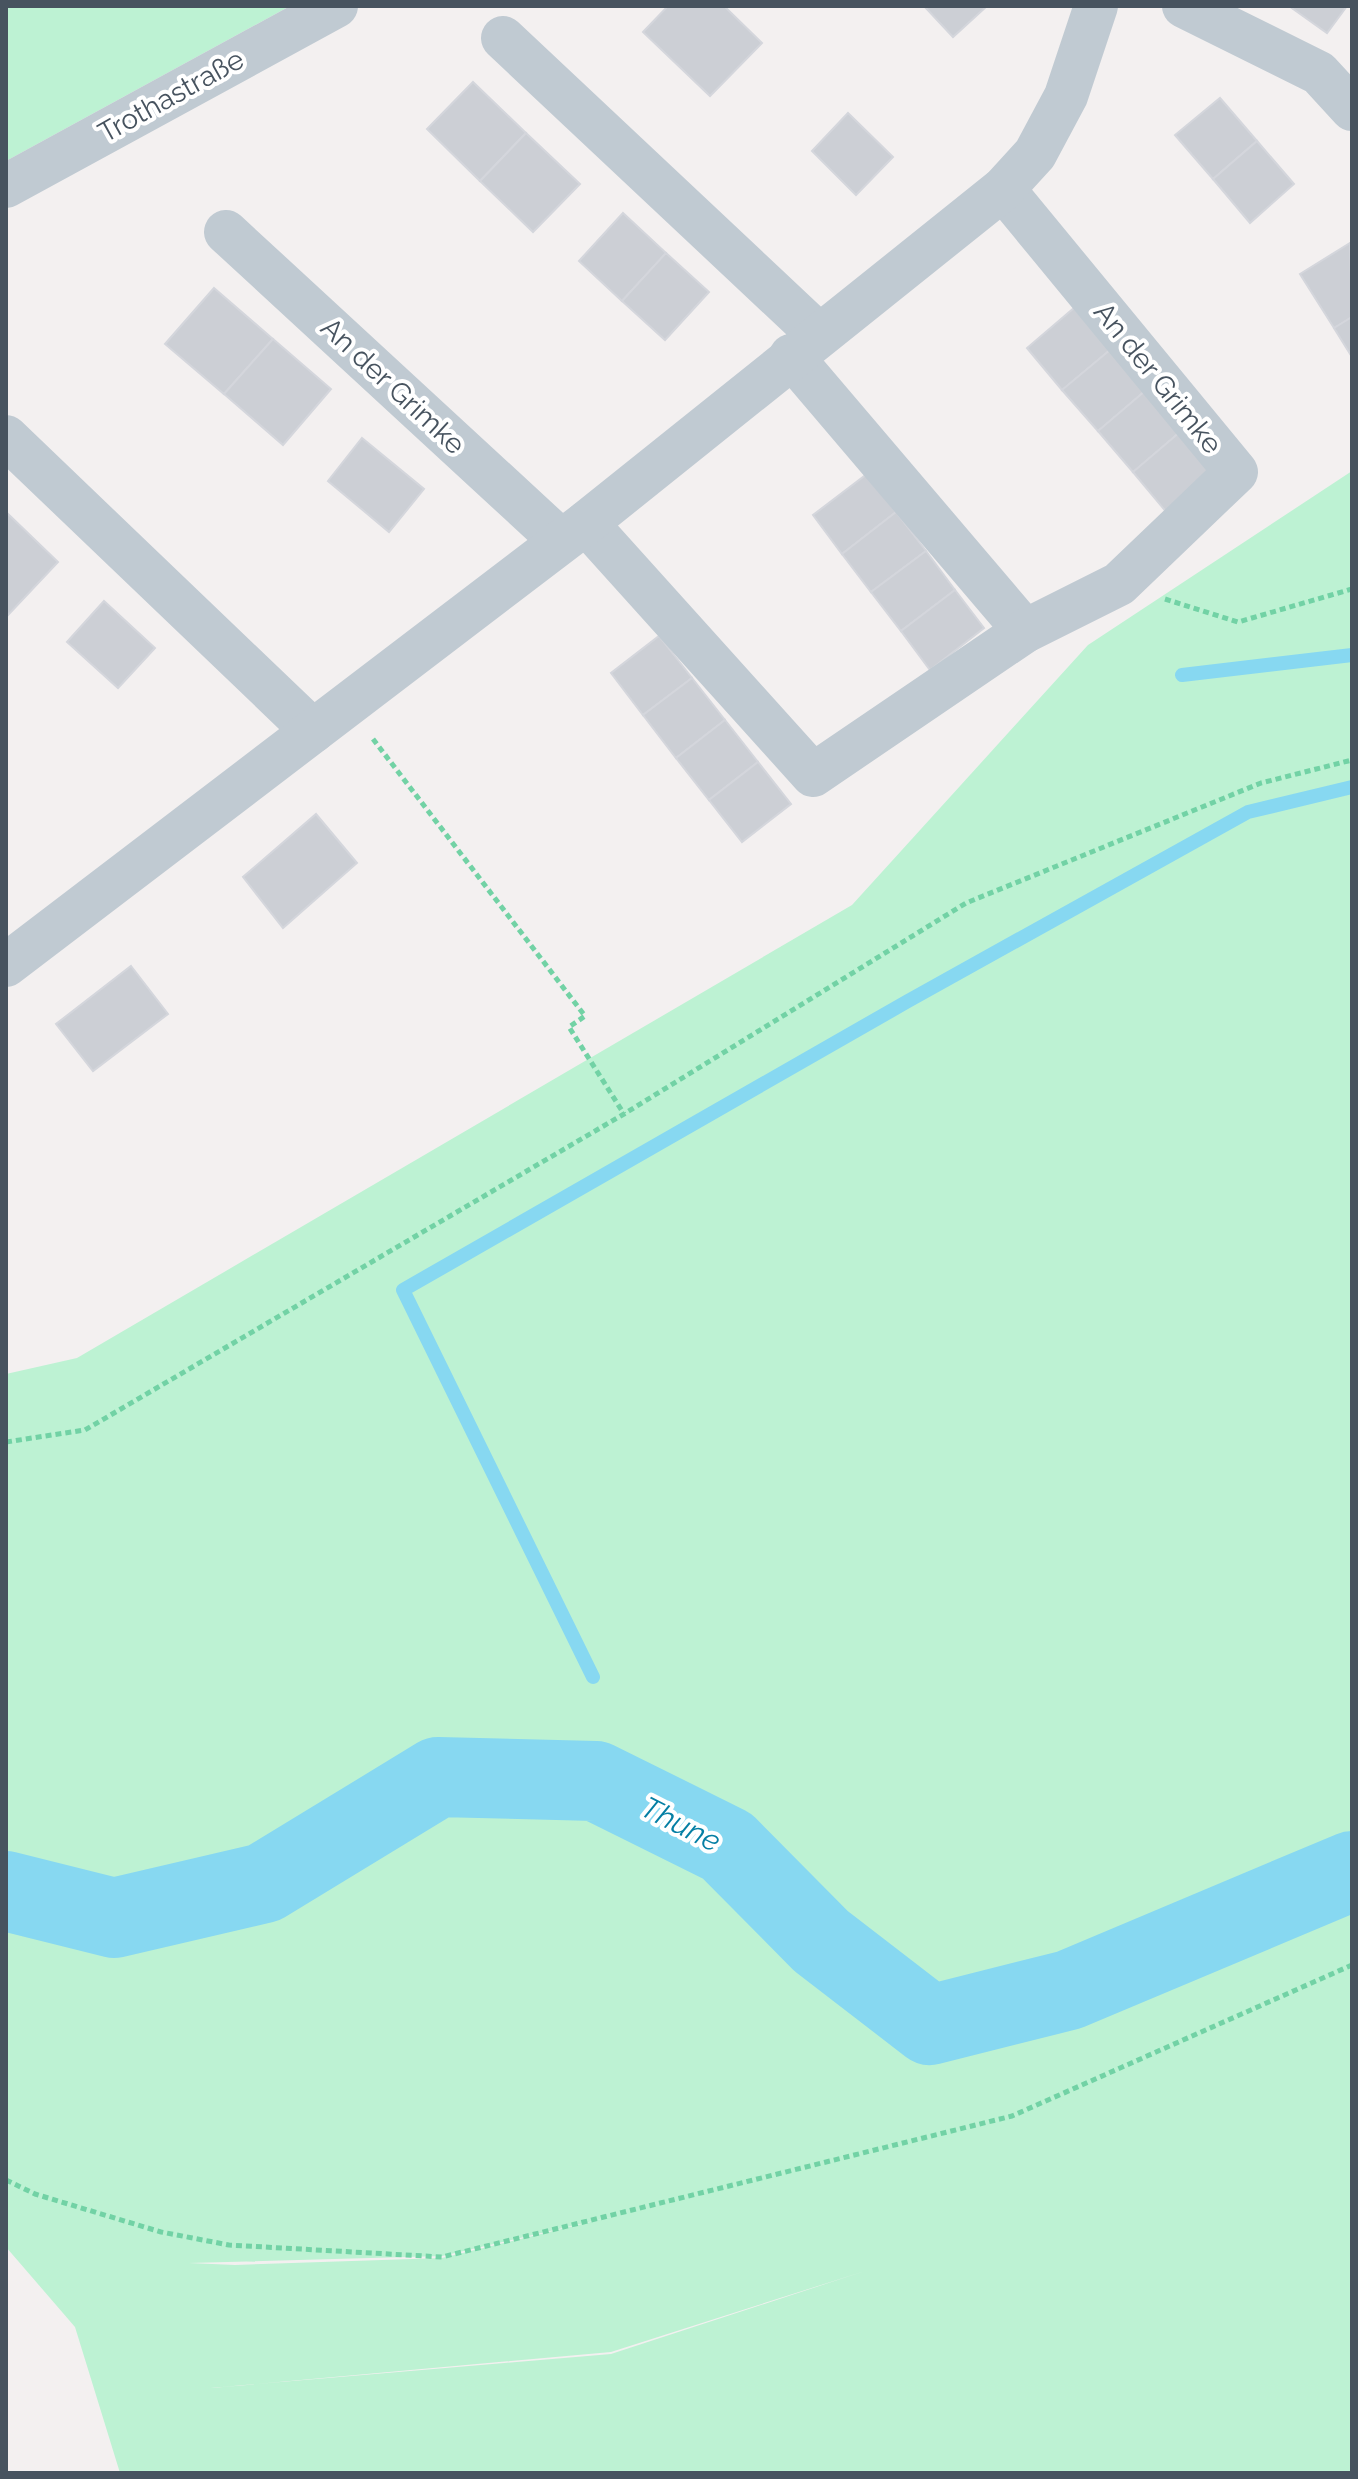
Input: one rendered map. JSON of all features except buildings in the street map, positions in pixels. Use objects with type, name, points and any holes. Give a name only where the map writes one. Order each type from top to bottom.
[{"type":"street","name":"Trothastraße","points":[[6,186],[336,6]]},
{"type":"street","points":[[6,965],[573,532],[1003,189],[1035,154],[1066,96],[1096,6]]},
{"type":"street","points":[[1184,6],[1319,73],[1352,109]]},
{"type":"street","points":[[503,38],[804,345],[1025,631]]},
{"type":"street","name":"An der Grimke","points":[[226,232],[573,532],[813,775],[1025,631],[1119,584],[1236,472],[1003,189]]},
{"type":"street","points":[[6,437],[313,731]]},
{"type":"path","points":[[1119,584],[1238,622],[1352,589]]},
{"type":"path","points":[[347,705],[585,1016],[569,1027],[624,1114]]},
{"type":"path","points":[[6,1442],[85,1430],[624,1114],[966,903],[1261,783],[1352,760]]},
{"type":"path","points":[[6,2180],[35,2194],[133,2223],[229,2245],[442,2257],[1012,2116],[1352,1965]]},
{"type":"green space","points":[[6,6],[290,6],[6,161]]},
{"type":"green space","points":[[1352,471],[1352,2473],[120,2473],[75,2327],[6,2247],[6,1374],[77,1358],[852,905],[1088,645]],"holes":[[[619,2215],[442,2258],[235,2265],[189,2263],[442,2256]],[[865,2271],[611,2354],[211,2388],[611,2352]]]},
{"type":"waterway","points":[[1182,675],[1352,655]]},
{"type":"waterway","points":[[593,1677],[403,1290],[908,1001],[1248,812],[1352,787]]},
{"type":"waterway","name":"Thune","points":[[6,1891],[114,1918],[264,1883],[438,1777],[596,1781],[727,1846],[821,1941],[930,2025],[1069,1990],[1352,1871]]}]
